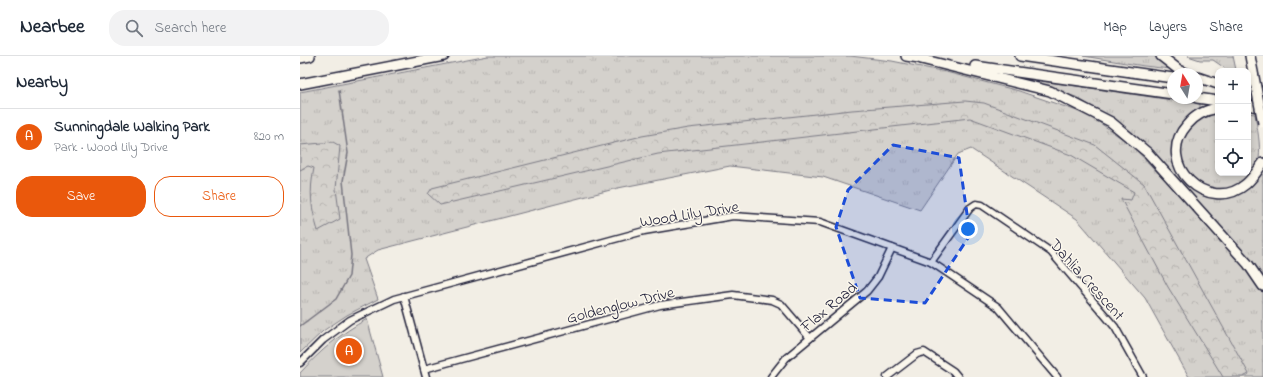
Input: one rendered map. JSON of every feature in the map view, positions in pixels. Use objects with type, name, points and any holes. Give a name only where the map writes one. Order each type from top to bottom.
[{"type":"highway","points":[[300,58],[310,56]]},
{"type":"highway","points":[[300,84],[444,56]]},
{"type":"highway","points":[[906,56],[1050,91],[1111,122],[1148,153],[1248,264],[1263,286]]},
{"type":"highway","points":[[1020,56],[1167,77]]},
{"type":"highway","points":[[1161,56],[1176,68]]},
{"type":"highway","points":[[1250,58],[1263,123]]},
{"type":"highway","points":[[921,59],[1167,93]]},
{"type":"highway","points":[[1203,79],[1215,84]]},
{"type":"highway","points":[[1203,83],[1215,85]]},
{"type":"highway","points":[[1251,90],[1263,92]]},
{"type":"highway","points":[[1203,99],[1215,101]]},
{"type":"highway","points":[[1251,106],[1263,108]]},
{"type":"highway","points":[[1215,109],[1199,113],[1182,130],[1177,144],[1176,158],[1187,180],[1199,189],[1214,194],[1228,194],[1245,185],[1263,163]]},
{"type":"street","name":"Dahlia Crescent","points":[[931,262],[970,208],[976,204],[982,205],[1054,256],[1115,327],[1143,377]]},
{"type":"street","name":"Wood Lily Drive","points":[[300,363],[323,340],[350,320],[384,303],[404,296],[648,230],[733,216],[813,221],[931,262],[998,307],[1057,377]]},
{"type":"street","name":"Flax Road","points":[[771,377],[786,358],[861,297],[873,284],[892,248]]},
{"type":"street","name":"Goldenglow Drive","points":[[424,369],[660,305],[733,295],[772,300],[781,304],[810,338]]},
{"type":"street","points":[[404,296],[426,377]]},
{"type":"street","points":[[887,377],[917,354],[924,352],[952,371],[958,377]]},
{"type":"highlighted area","points":[[893,145],[959,158],[970,235],[925,303],[860,298],[836,227],[848,190]]},
{"type":"green space","points":[[488,56],[850,56],[892,61],[946,72],[1019,91],[1089,115],[1131,145],[1173,188],[1245,267],[1263,293],[1263,377],[1189,377],[1145,298],[1077,219],[971,149],[958,154],[920,210],[823,177],[730,166],[618,188],[378,250],[364,259],[378,299],[347,315],[323,331],[300,353],[300,92]]},
{"type":"green space","points":[[1083,56],[1160,56],[1169,68],[1144,66]]},
{"type":"green space","points":[[1188,56],[1233,56],[1236,68],[1225,68],[1213,60],[1200,60]]},
{"type":"green space","points":[[1014,77],[1167,99],[1167,104],[1200,104],[1200,108],[1183,122],[1177,130],[1173,148],[1174,160],[1178,172],[1185,182],[1194,190],[1205,196],[1217,199],[1230,197],[1244,190],[1253,184],[1263,172],[1263,277],[1241,248],[1146,145],[1128,129],[1076,97]]},
{"type":"green space","points":[[965,101],[984,103],[1095,145],[1144,184],[1249,374],[1243,377],[1223,377],[1168,287],[1121,199],[1131,200],[1134,192],[1071,155],[970,118],[658,154],[440,205],[428,194],[432,188],[642,136],[688,128],[852,110]]},
{"type":"green space","points":[[1251,113],[1255,114],[1260,148],[1255,169],[1251,174]]},
{"type":"green space","points":[[1215,114],[1215,176],[1250,176],[1236,187],[1223,190],[1210,189],[1198,183],[1189,174],[1182,163],[1181,150],[1184,135],[1194,122],[1207,115]]},
{"type":"green space","points":[[333,142],[340,146],[336,189],[340,219],[318,231],[312,200],[314,168],[308,166],[300,170],[300,145]]},
{"type":"green space","points":[[367,319],[383,377],[300,377],[300,373],[323,350],[348,330]]},
{"type":"waterway","points":[[300,326],[336,299],[349,276],[351,255],[343,181],[348,153],[339,90]]},
{"type":"place","name":"Sunningdale Walking Park","points":[[349,351]]}]
